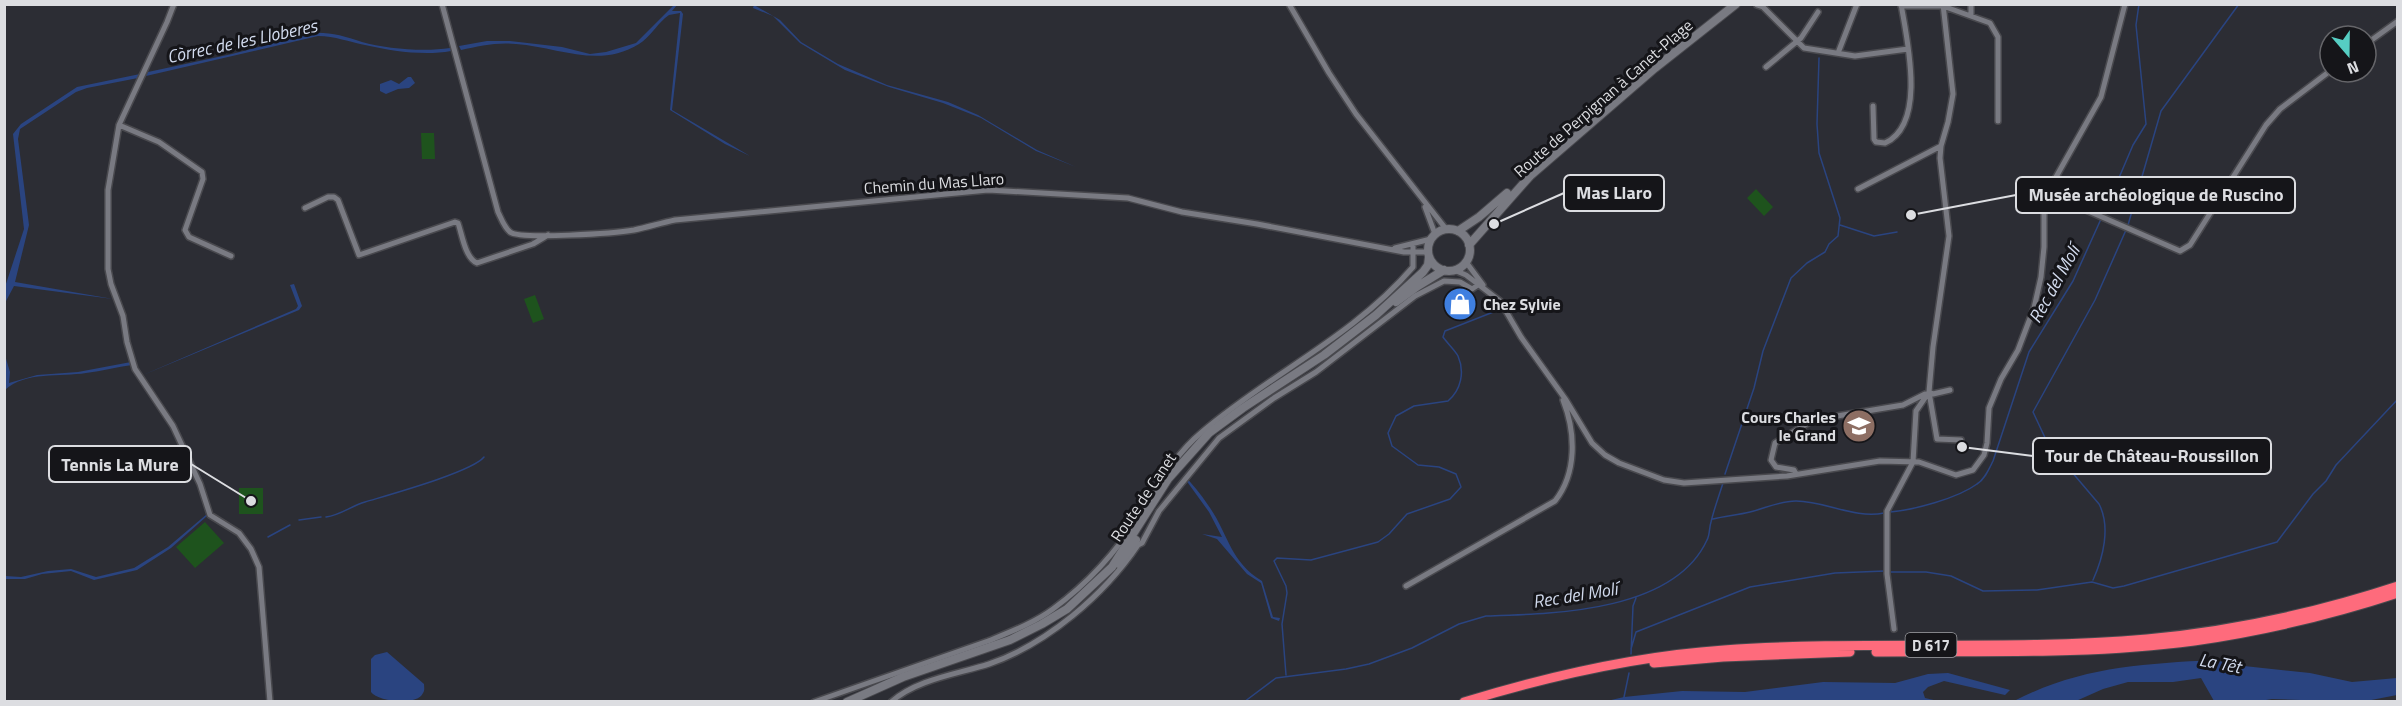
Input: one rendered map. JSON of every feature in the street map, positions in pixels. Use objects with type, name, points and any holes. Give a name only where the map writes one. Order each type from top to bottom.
[{"type":"highway","name":"D 617","points":[[1464,702],[1571,672],[1700,652],[1771,647],[2090,642],[2172,636],[2274,620],[2397,586]]},
{"type":"highway","name":"D 617","points":[[1486,702],[1542,685],[1606,670],[1723,657],[1849,652],[2098,648],[2193,641],[2299,621],[2397,593]]},
{"type":"main road","name":"Route de Perpignan à Canet-Plage","points":[[1458,231],[1503,198],[1556,148],[1644,72],[1731,4]]},
{"type":"main road","name":"Route de Perpignan à Canet-Plage","points":[[1469,245],[1530,176],[1655,68],[1736,4]]},
{"type":"main road","points":[[1446,229],[1458,231],[1467,239],[1469,245],[1470,251],[1466,262],[1454,270],[1444,270],[1435,266],[1429,255],[1433,236],[1446,229]]},
{"type":"main road","name":"Route de Canet","points":[[847,702],[893,681],[1010,640],[1067,609],[1112,567],[1168,479],[1192,449],[1209,433],[1243,408],[1303,370],[1362,326],[1423,272],[1428,265],[1429,255]]},
{"type":"main road","name":"Route de Canet","points":[[855,702],[883,688],[1011,644],[1068,612],[1100,584],[1136,544],[1172,481],[1211,436],[1312,368],[1418,286],[1444,270]]},
{"type":"street","points":[[174,4],[168,22],[119,125],[108,190],[107,254],[111,285],[123,316],[127,342],[135,369],[173,426],[200,484],[210,515],[239,533],[254,554],[261,582],[270,702]]},
{"type":"street","name":"Chemin du Mas Llaro","points":[[442,4],[489,180],[503,223],[510,232],[515,234],[534,236],[632,230],[675,220],[988,190],[1128,198],[1182,213],[1257,224],[1390,249],[1413,247]]},
{"type":"street","points":[[1289,4],[1356,114],[1446,229]]},
{"type":"street","points":[[1838,53],[1857,4]]},
{"type":"street","points":[[1971,4],[1971,15]]},
{"type":"street","points":[[1454,270],[1480,284],[1500,301],[1521,337],[1559,390],[1592,443],[1605,455],[1619,463],[1664,480],[1700,482],[1725,478],[1796,474],[1880,461],[1913,462],[1956,475],[1973,470],[1984,455],[1989,408],[2001,379],[2018,350],[2034,308],[2043,257],[2046,193],[2101,98],[2125,4]]},
{"type":"street","points":[[1758,5],[1804,48],[1864,56],[1908,49]]},
{"type":"street","points":[[1873,106],[1874,139],[1876,142],[1885,143],[1899,133],[1906,123],[1910,104],[1911,77],[1901,5],[1943,5],[1990,23],[1998,37],[1998,121]]},
{"type":"street","points":[[1943,5],[1953,94],[1940,158],[1949,236],[1929,392],[1937,438],[1961,440]]},
{"type":"street","points":[[1766,67],[1796,42],[1818,12]]},
{"type":"street","points":[[2378,35],[2397,21]]},
{"type":"street","points":[[2046,193],[2104,219],[2184,250],[2190,245],[2266,125],[2280,109],[2318,80]]},
{"type":"street","points":[[119,125],[159,142],[202,172],[203,179],[185,230],[186,234],[231,256]]},
{"type":"street","points":[[1858,189],[1941,146]]},
{"type":"street","points":[[1413,247],[1433,236],[1428,210],[1418,195]]},
{"type":"street","name":"Chemin du Mas Llaro","points":[[305,208],[328,197],[338,200],[358,255],[455,222],[458,223],[469,256],[477,263],[533,244],[548,235]]},
{"type":"street","points":[[1413,247],[1429,255]]},
{"type":"street","points":[[814,702],[988,641],[1011,632],[1052,609],[1110,555],[1135,522],[1181,452],[1200,433],[1238,404],[1327,344],[1373,306],[1413,267],[1413,247]]},
{"type":"street","points":[[1466,262],[1480,284]]},
{"type":"street","points":[[891,702],[916,687],[991,663],[1022,650],[1091,600],[1110,582],[1136,544],[1142,543],[1160,511],[1188,474],[1219,438],[1234,426],[1316,372],[1415,296],[1444,280],[1460,282],[1472,289],[1480,284]]},
{"type":"street","points":[[1406,586],[1555,501],[1563,490],[1570,466],[1573,436],[1559,390]]},
{"type":"street","points":[[1796,474],[1794,471],[1776,467],[1771,460],[1775,443],[1781,437],[1814,420],[1903,405],[1929,392],[1933,394],[1950,390]]},
{"type":"street","points":[[1894,628],[1887,570],[1887,513],[1913,462],[1916,411],[1929,392]]},
{"type":"green space","points":[[421,133],[434,133],[435,159],[422,159]]},
{"type":"green space","points":[[1756,189],[1773,207],[1764,216],[1747,198]]},
{"type":"green space","points":[[535,295],[544,319],[533,323],[524,299]]},
{"type":"green space","points":[[239,488],[263,488],[263,514],[239,514]]},
{"type":"green space","points":[[205,522],[224,543],[195,568],[176,547]]},
{"type":"water","points":[[674,5],[677,5],[672,11],[681,11],[683,14],[672,110],[750,156],[725,144],[670,110],[680,13],[665,18],[639,44],[609,55],[594,56],[509,44],[461,50],[459,46],[487,41],[510,41],[562,47],[590,54],[606,52],[636,43]]},
{"type":"water","points":[[754,5],[780,20],[801,42],[838,64],[887,85],[948,102],[978,115],[1037,150],[1076,167],[1036,151],[981,118],[943,103],[889,87],[845,70],[800,43],[773,16],[753,8]]},
{"type":"water","points":[[312,33],[337,35],[394,48],[429,50],[450,48],[451,51],[408,52],[318,36],[146,76],[148,72],[232,54]]},
{"type":"water","points":[[140,74],[138,78],[76,92],[20,129],[18,139],[29,225],[15,282],[113,299],[14,286],[5,303],[5,287],[24,229],[13,134],[21,124],[77,87]]},
{"type":"water","points":[[411,77],[415,83],[409,88],[398,89],[386,94],[380,91],[380,84],[391,80],[399,84]]},
{"type":"water","points":[[294,284],[302,306],[299,310],[143,375],[296,309],[298,306],[290,285]]},
{"type":"water","points":[[4,352],[10,372],[9,383],[37,375],[78,372],[131,362],[132,365],[86,373],[33,377],[13,384],[5,390]]},
{"type":"water","points":[[1184,475],[1215,516],[1236,556],[1251,573],[1262,581],[1273,617],[1280,618],[1279,621],[1271,618],[1261,583],[1247,574],[1217,539],[1202,534],[1222,537],[1209,512]]},
{"type":"water","points":[[207,514],[171,548],[137,570],[94,580],[71,571],[42,574],[25,579],[5,579],[5,576],[21,577],[71,569],[96,577],[134,568],[168,547]]},
{"type":"water","points":[[387,652],[424,684],[424,691],[420,697],[414,700],[398,701],[381,698],[371,692],[371,659],[375,655]]},
{"type":"water","name":"La Têt","points":[[2214,660],[2244,666],[2310,673],[2352,682],[2397,678],[2397,695],[2361,702],[2272,699],[2254,702],[2214,701],[2201,678],[2173,682],[2128,682],[2103,689],[2076,701],[2014,701],[2063,681],[2111,669]]},
{"type":"water","points":[[1948,673],[2010,690],[2005,695],[1944,681],[1928,687],[1923,692],[1925,698],[1938,701],[1607,701],[1682,691],[1745,692],[1823,682],[1895,683],[1928,674]]},
{"type":"waterway","name":"Rec del Molí","points":[[2103,215],[2133,145],[2146,124],[2136,25],[2139,4]]},
{"type":"waterway","points":[[2128,225],[2161,111],[2239,4]]},
{"type":"waterway","points":[[1725,474],[1754,388],[1763,351],[1791,278],[1807,263],[1825,252],[1829,244],[1838,236],[1840,218],[1819,153],[1817,124],[1819,58]]},
{"type":"waterway","name":"Rec del Molí","points":[[1890,512],[1911,509],[1947,498],[1969,489],[1985,477],[1993,461],[2029,352],[2073,281],[2101,219]]},
{"type":"waterway","points":[[1840,225],[1874,236],[1897,232]]},
{"type":"waterway","points":[[2093,580],[2104,542],[2103,513],[2099,504],[2048,444],[2033,412],[2095,300],[2126,230]]},
{"type":"waterway","points":[[1286,675],[1282,624],[1287,593],[1274,561],[1277,558],[1311,560],[1378,542],[1389,534],[1407,514],[1450,499],[1461,487],[1456,474],[1439,467],[1418,465],[1392,446],[1388,433],[1396,416],[1414,406],[1448,401],[1456,392],[1461,374],[1460,362],[1457,354],[1443,337],[1445,331],[1501,309]]},
{"type":"waterway","points":[[1890,572],[1926,572],[1951,576],[1983,591],[2037,590],[2092,582],[2113,588],[2277,542],[2336,465],[2398,399]]},
{"type":"waterway","points":[[326,517],[447,476],[484,457]]},
{"type":"waterway","name":"Rec del Molí","points":[[1244,702],[1276,678],[1369,664],[1412,648],[1459,624],[1486,616],[1577,610],[1641,595],[1668,582],[1691,564],[1708,538],[1723,483]]},
{"type":"waterway","name":"Rec del Molí","points":[[1713,519],[1796,501],[1862,514],[1884,513]]},
{"type":"waterway","points":[[299,520],[321,517]]},
{"type":"waterway","points":[[268,537],[290,525]]},
{"type":"waterway","points":[[1631,649],[1636,632],[1750,587],[1835,573],[1885,571]]},
{"type":"waterway","points":[[1631,654],[1633,606],[1636,598]]},
{"type":"waterway","points":[[1623,702],[1629,673]]},
{"type":"place","name":"Musée archéologique de Ruscino","points":[[1911,215]]},
{"type":"place","name":"Mas Llaro","points":[[1494,224]]},
{"type":"place","name":"Chez Sylvie","points":[[1460,304]]},
{"type":"place","name":"Cours Charles le Grand","points":[[1859,426]]},
{"type":"place","name":"Tour de Château-Roussillon","points":[[1962,447]]},
{"type":"place","name":"Tennis La Mure","points":[[251,501]]},
{"type":"water label","name":"Còrrec de les Lloberes","points":[[242,41]]}]
